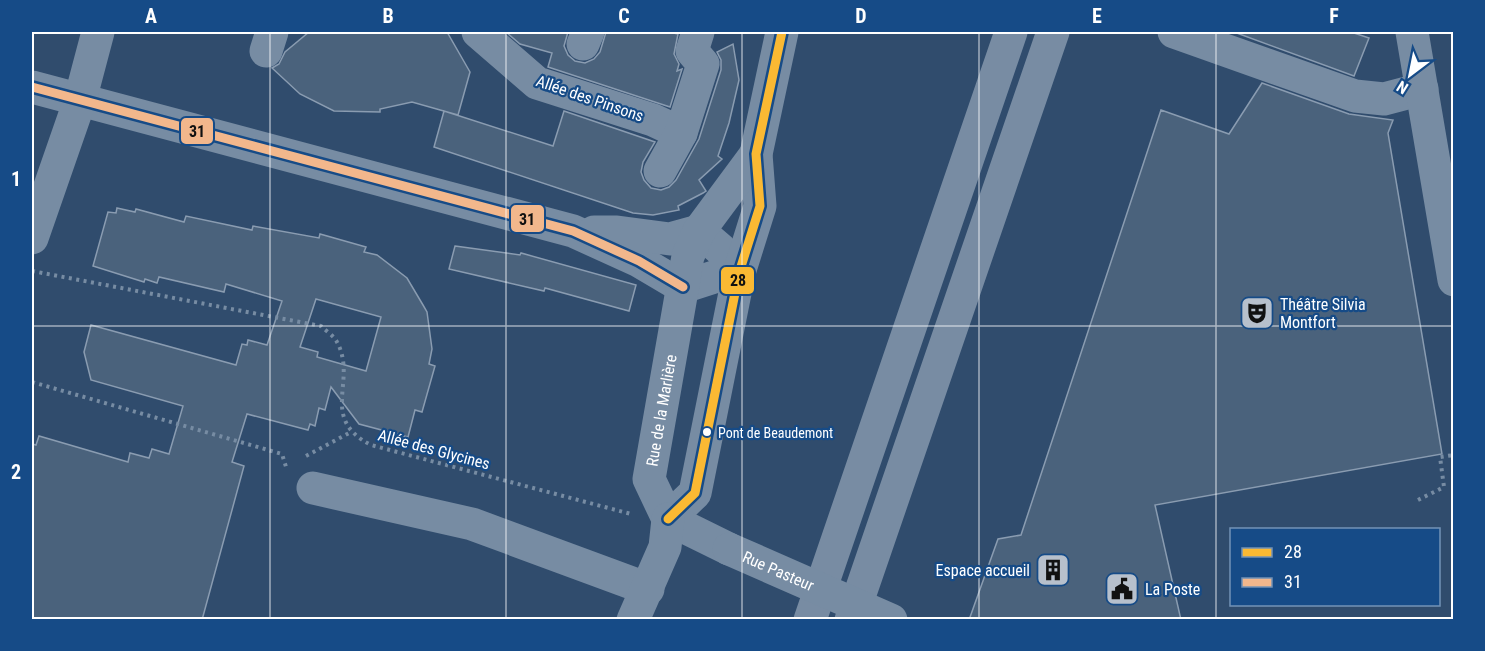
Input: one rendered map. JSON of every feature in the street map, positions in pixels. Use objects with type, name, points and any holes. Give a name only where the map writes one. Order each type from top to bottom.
[{"type":"highway","points":[[810,620],[1011,32]]},
{"type":"highway","points":[[851,620],[1053,32]]},
{"type":"street","points":[[32,238],[80,100],[98,32]]},
{"type":"street","name":"Allée des Pinsons","points":[[478,32],[537,83],[653,120],[681,133]]},
{"type":"street","points":[[660,171],[681,133],[703,64],[692,51],[698,32]]},
{"type":"street","name":"Rue de la Marlière","points":[[756,154],[699,231],[688,256],[649,479],[668,519],[695,493],[739,273],[760,206],[756,154],[782,32]]},
{"type":"street","points":[[1174,32],[1355,96],[1384,99],[1422,90]]},
{"type":"street","points":[[1412,32],[1454,280]]},
{"type":"street","points":[[32,87],[573,231],[639,261],[683,287],[714,277],[739,273],[720,249],[699,231],[670,239],[617,232],[573,231]]},
{"type":"street","points":[[301,482],[472,524],[648,589]]},
{"type":"street","points":[[633,620],[665,547],[668,519]]},
{"type":"street","name":"Rue Pasteur","points":[[668,519],[729,549],[891,620]]},
{"type":"path","points":[[32,271],[321,326],[336,340],[344,358],[341,409],[351,432],[286,466]]},
{"type":"path","points":[[32,382],[282,454],[286,466],[301,482]]},
{"type":"path","name":"Allée des Glycines","points":[[351,432],[371,445],[628,514],[668,519]]},
{"type":"path","points":[[1418,500],[1444,487],[1440,458],[1454,455]]},
{"type":"building","points":[[309,32],[447,32],[470,72],[458,115],[412,102],[380,109],[380,112],[334,111],[300,94],[272,68],[279,64],[285,52]]},
{"type":"building","points":[[506,32],[568,32],[564,46],[568,55],[575,61],[585,63],[594,59],[600,52],[606,32],[678,34],[674,54],[679,64],[677,71],[682,69],[670,107],[548,67],[552,53],[520,44]]},
{"type":"building","points":[[1234,32],[1351,32],[1369,38],[1354,76]]},
{"type":"building","points":[[733,44],[739,80],[729,123],[718,156],[722,159],[699,180],[706,191],[678,206],[679,210],[653,215],[633,213],[434,147],[444,111],[553,146],[564,111],[655,142],[643,162],[641,172],[651,188],[661,190],[669,187],[676,180],[699,139],[721,70],[721,60],[717,52]]},
{"type":"building","name":"Théâtre Silvia Montfort","points":[[1262,83],[1349,114],[1393,120],[1388,133],[1442,454],[1155,505],[1181,620],[969,620],[998,539],[1021,535],[1161,110],[1229,134]]},
{"type":"building","points":[[117,208],[135,212],[136,209],[184,222],[186,216],[252,230],[253,226],[319,238],[320,234],[366,247],[364,252],[377,255],[407,278],[427,312],[432,349],[429,364],[435,366],[422,412],[415,410],[408,437],[359,424],[331,387],[325,410],[319,408],[315,426],[310,424],[308,430],[247,414],[232,462],[244,466],[202,620],[32,620],[32,444],[36,445],[39,436],[128,462],[130,453],[149,458],[152,449],[169,454],[183,406],[91,380],[84,352],[91,325],[236,365],[242,344],[247,345],[248,340],[267,345],[282,301],[226,284],[224,292],[159,277],[157,283],[145,279],[144,282],[93,266],[108,212],[116,213]],"holes":[[[316,299],[381,317],[366,371],[317,357],[318,352],[300,347]]]},
{"type":"building","points":[[455,246],[520,255],[521,253],[636,285],[629,311],[545,288],[544,291],[449,269]]},
{"type":"transit line","name":"28","points":[[668,519],[695,493],[739,273],[760,206],[756,154],[782,32]]},
{"type":"transit line","name":"31","points":[[32,87],[573,231],[639,261],[683,287]]},
{"type":"place","name":"Théâtre Silvia Montfort","points":[[1257,313]]},
{"type":"place","name":"Pont de Beaudemont","points":[[707,432]]},
{"type":"place","name":"Espace accueil","points":[[1053,570]]},
{"type":"place","name":"La Poste","points":[[1122,589]]}]
